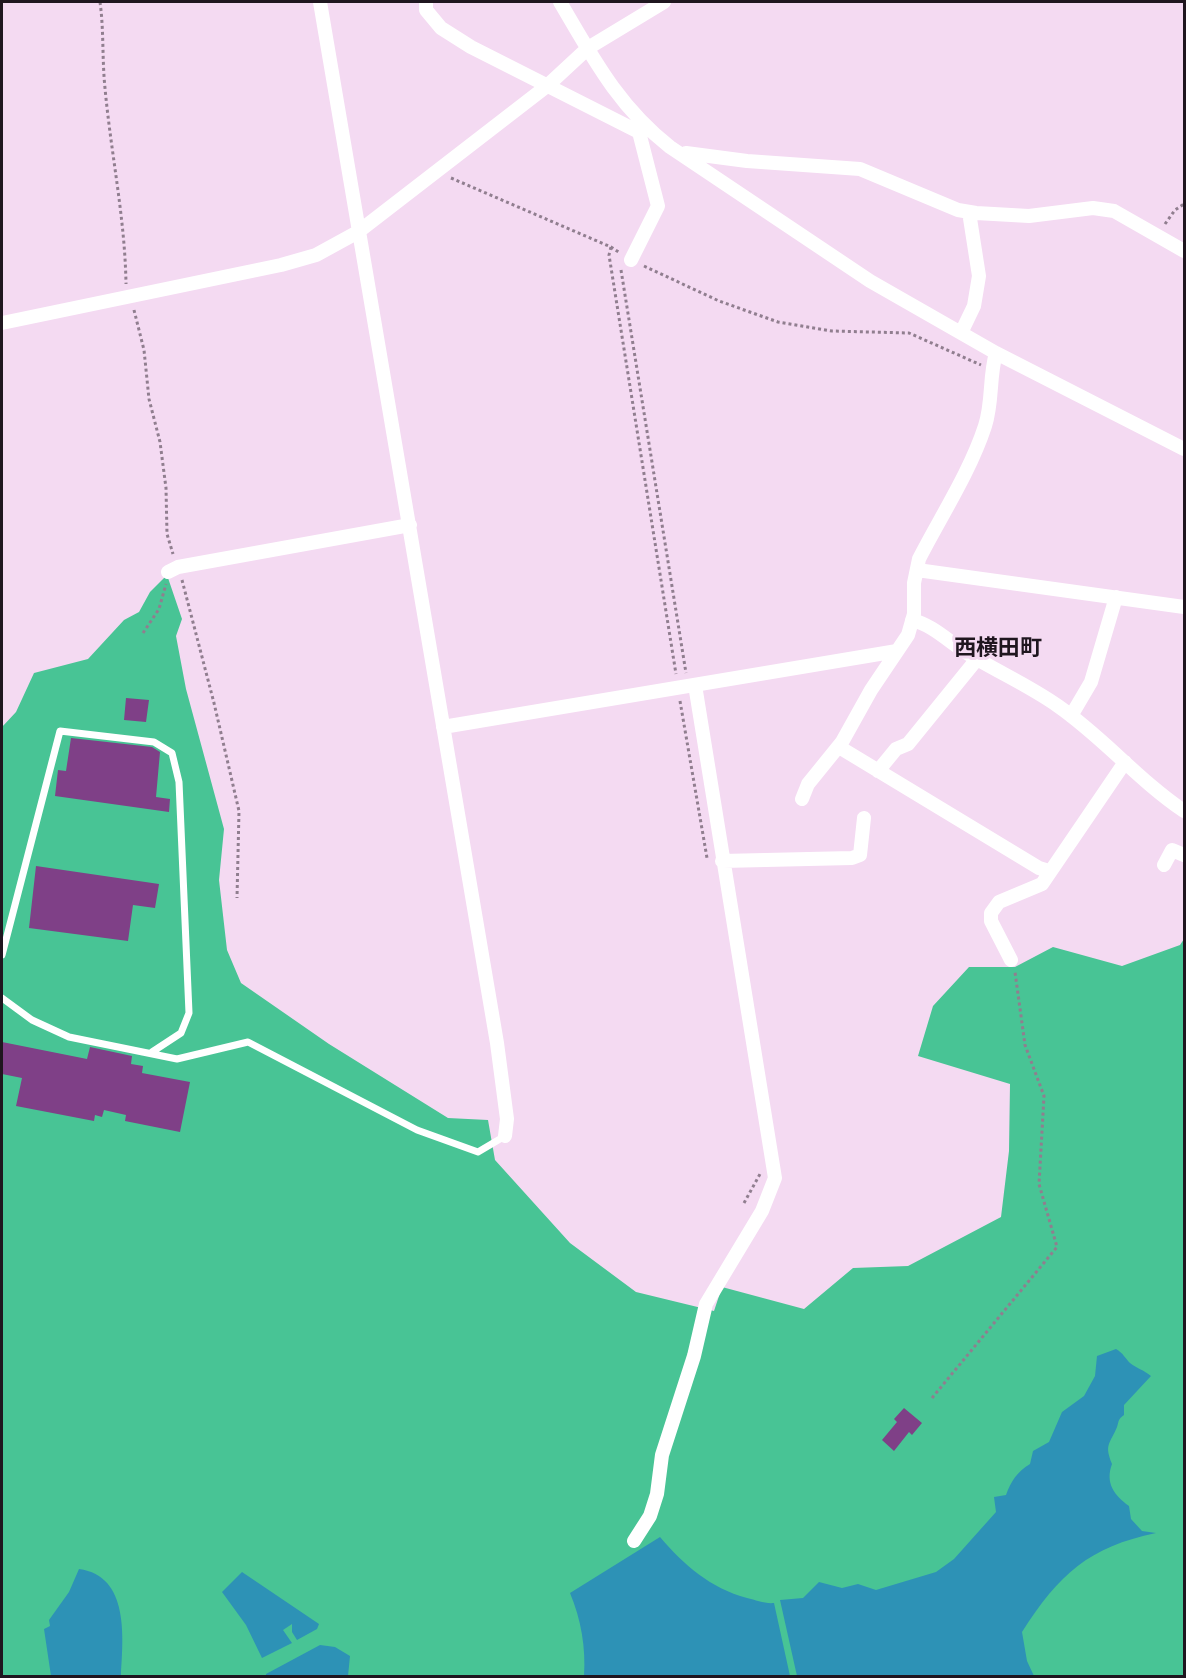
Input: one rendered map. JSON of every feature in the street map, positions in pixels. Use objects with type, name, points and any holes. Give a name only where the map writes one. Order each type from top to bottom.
[{"type":"street","points":[[320,2],[343,121],[358,232],[497,1043],[507,1119],[505,1136]]},
{"type":"street","points":[[426,2],[426,10],[441,27],[471,47],[547,86],[641,129],[870,281],[996,352],[1185,449]]},
{"type":"street","points":[[560,2],[620,100],[641,129],[658,206],[628,259]]},
{"type":"street","points":[[2,323],[281,265],[315,255],[358,232],[547,86],[588,48],[664,2]]},
{"type":"street","points":[[683,155],[686,153],[739,160],[860,169],[969,212],[1029,216],[1093,208],[1121,214],[1185,251]]},
{"type":"street","points":[[961,333],[978,289],[979,276],[969,212]]},
{"type":"street","points":[[802,799],[808,784],[838,747],[908,635],[912,620],[919,559],[985,426],[992,394],[991,370],[996,352]]},
{"type":"street","points":[[173,570],[410,525]]},
{"type":"street","points":[[917,570],[1185,607]]},
{"type":"street","points":[[1071,716],[1091,682],[1116,597]]},
{"type":"street","points":[[912,620],[921,622],[977,659],[1057,705],[1118,753],[1154,791],[1185,811]]},
{"type":"street","points":[[443,727],[897,651]]},
{"type":"street","points":[[878,771],[896,749],[908,744],[977,659]]},
{"type":"street","points":[[634,1541],[650,1516],[657,1494],[663,1455],[694,1356],[706,1304],[762,1211],[775,1178],[715,863],[685,687]]},
{"type":"street","points":[[838,747],[1040,868],[1049,871]]},
{"type":"street","points":[[1011,960],[991,921],[991,913],[999,902],[1042,884],[1125,762]]},
{"type":"street","points":[[715,863],[852,858],[860,855],[864,818]]},
{"type":"street","points":[[1164,865],[1172,850],[1185,855]]},
{"type":"lane","points":[[2,956],[60,731],[154,742],[172,753],[179,782],[189,1013],[181,1033],[152,1052]]},
{"type":"lane","points":[[2,998],[32,1020],[69,1037],[152,1052],[177,1059],[248,1042],[417,1130],[478,1152],[505,1136]]},
{"type":"path","points":[[100,2],[105,40],[105,87],[124,228],[127,298],[134,307],[144,350],[149,399],[160,442],[167,534],[173,570],[214,703],[238,811],[237,898]]},
{"type":"path","points":[[442,168],[450,178],[612,247],[628,259],[718,301],[770,320],[823,330],[909,333],[991,370]]},
{"type":"path","points":[[1158,235],[1175,210],[1185,204]]},
{"type":"path","points":[[612,247],[609,255],[715,863]]},
{"type":"path","points":[[628,259],[621,266],[685,687]]},
{"type":"path","points":[[143,633],[159,609],[173,570]]},
{"type":"path","points":[[932,1398],[1057,1247],[1039,1184],[1044,1096],[1025,1045],[1018,979],[1011,960]]},
{"type":"path","points":[[744,1203],[761,1171]]},
{"type":"green space","points":[[167,575],[182,619],[176,636],[186,689],[224,829],[219,880],[227,950],[241,983],[329,1044],[448,1118],[488,1120],[495,1160],[570,1243],[636,1292],[714,1311],[722,1287],[804,1309],[853,1268],[908,1266],[1001,1217],[1009,1151],[1010,1084],[918,1056],[933,1006],[969,967],[1015,967],[1053,947],[1122,966],[1180,945],[1184,939],[1184,1676],[2,1676],[2,727],[16,712],[34,673],[88,659],[124,620],[139,612],[150,592]]},
{"type":"water","points":[[1116,1349],[1130,1363],[1151,1376],[1124,1405],[1124,1415],[1119,1420],[1109,1444],[1108,1452],[1112,1464],[1110,1483],[1115,1493],[1129,1506],[1131,1519],[1142,1531],[1156,1533],[1112,1546],[1094,1555],[1063,1579],[1049,1594],[1022,1632],[1027,1661],[1034,1676],[797,1676],[780,1600],[803,1598],[819,1582],[842,1588],[858,1584],[876,1590],[936,1572],[954,1559],[996,1512],[994,1497],[1006,1495],[1015,1477],[1030,1464],[1033,1451],[1049,1442],[1062,1412],[1084,1396],[1095,1376],[1097,1356]]},
{"type":"water","points":[[660,1537],[688,1566],[710,1582],[734,1594],[760,1602],[774,1603],[790,1676],[584,1676],[582,1634],[570,1593]]},
{"type":"water","points":[[79,1569],[96,1574],[107,1583],[115,1596],[122,1627],[121,1676],[51,1676],[44,1629],[50,1626],[49,1620],[69,1592]]},
{"type":"water","points":[[242,1572],[319,1624],[317,1629],[297,1640],[292,1632],[292,1624],[283,1630],[292,1643],[262,1658],[246,1625],[222,1592]]},
{"type":"water","points":[[320,1645],[335,1647],[350,1656],[348,1676],[266,1676],[266,1674]]},
{"type":"building","points":[[126,698],[149,700],[146,722],[124,720]]},
{"type":"building","points":[[71,738],[152,747],[160,752],[156,797],[170,799],[169,812],[55,796],[58,770],[66,771]]},
{"type":"building","points":[[36,866],[159,884],[155,908],[133,905],[128,941],[29,928]]},
{"type":"building","points":[[2,1042],[87,1059],[90,1047],[132,1056],[131,1064],[143,1066],[142,1073],[190,1082],[180,1132],[125,1121],[126,1115],[104,1110],[102,1117],[95,1115],[94,1121],[16,1106],[22,1078],[2,1074]]},
{"type":"building","points":[[904,1408],[922,1423],[912,1435],[909,1432],[894,1451],[882,1440],[897,1422],[894,1419]]},
{"type":"district","name":"西横田町","points":[[998,649]]}]
